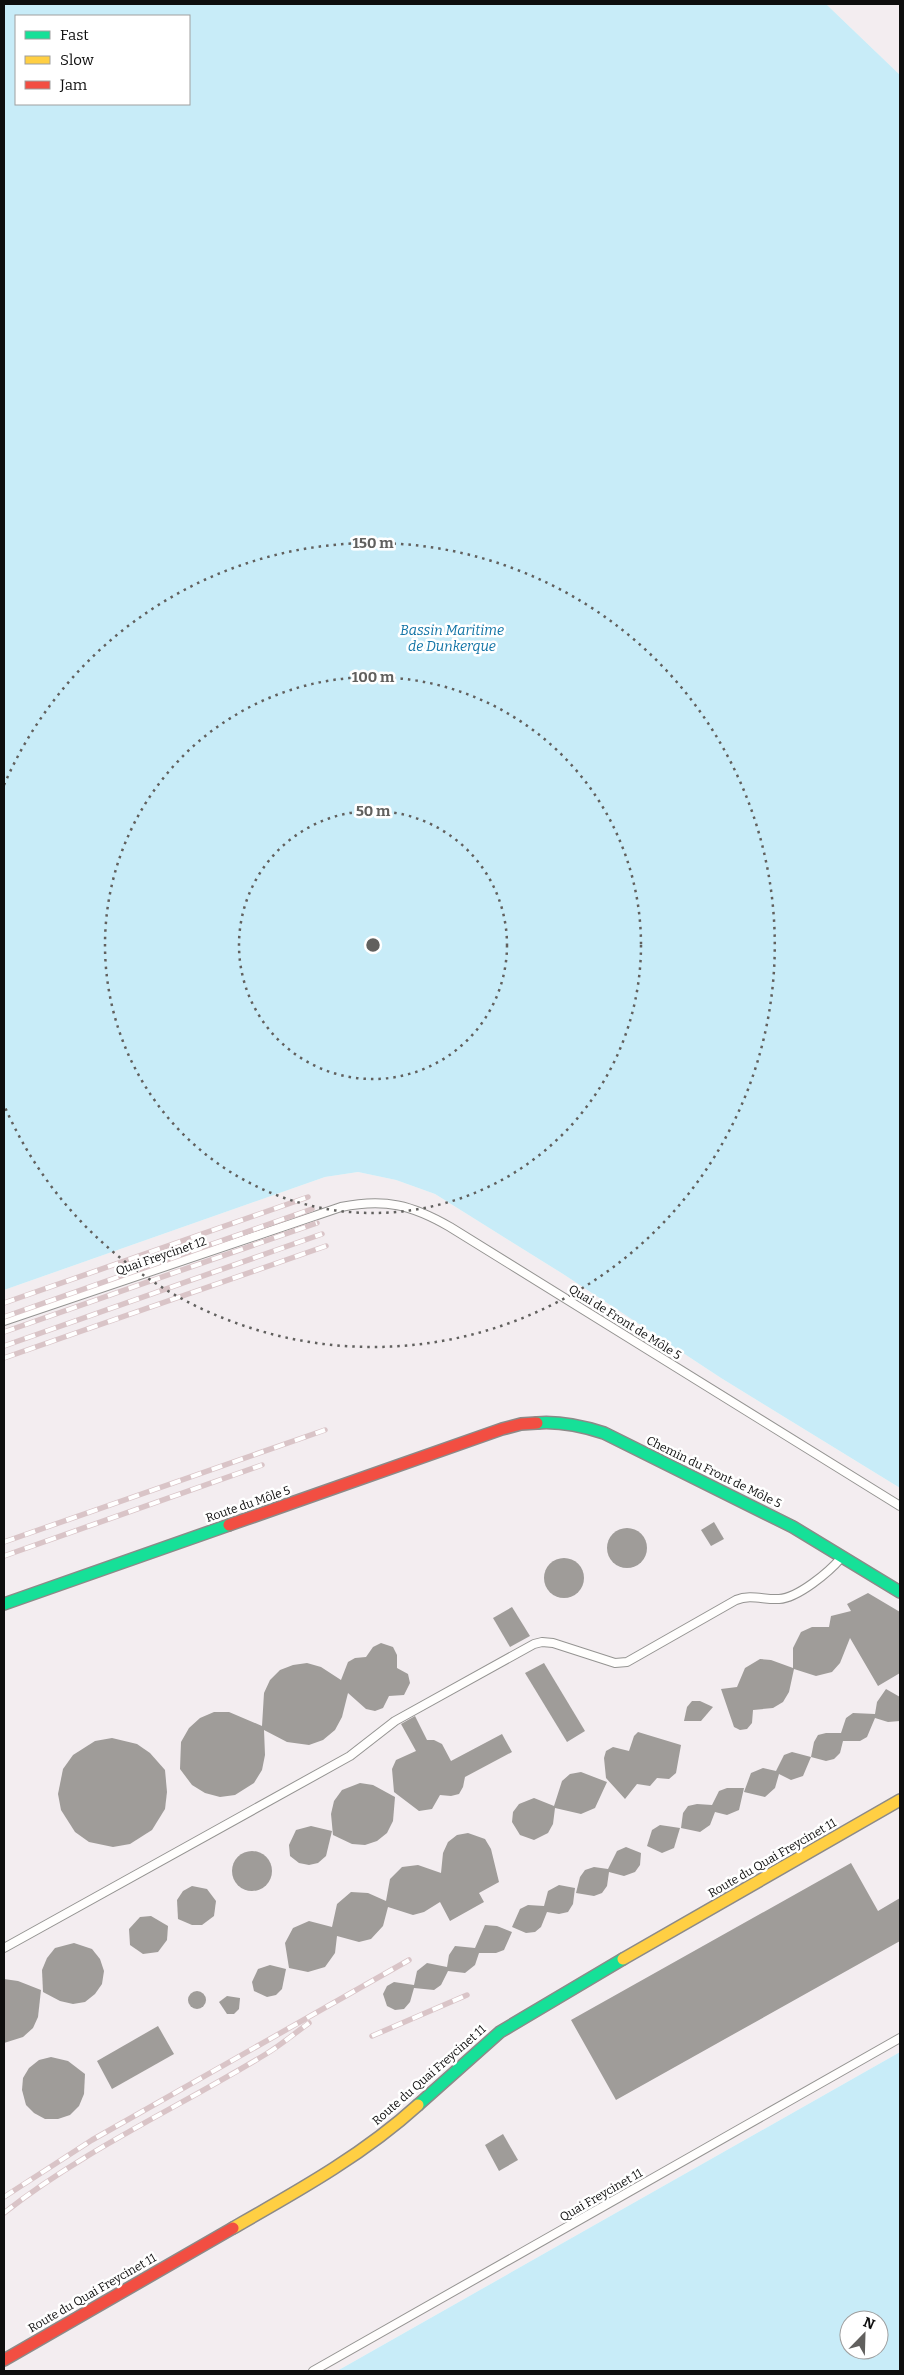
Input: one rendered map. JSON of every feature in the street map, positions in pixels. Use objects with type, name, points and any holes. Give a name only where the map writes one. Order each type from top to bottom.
[{"type":"street","name":"Chemin du Front de Môle 5","points":[[502,1429],[521,1424],[551,1422],[583,1426],[604,1433],[793,1527],[900,1592]]},
{"type":"street","name":"Route du Môle 5","points":[[4,1604],[502,1429]]},
{"type":"street","name":"Route du Quai Freycinet 11","points":[[4,2360],[297,2192],[366,2148],[418,2104],[468,2057],[511,2024],[900,1800]]},
{"type":"lane","name":"Quai de Front de Môle 5","points":[[326,1212],[360,1203],[379,1202],[393,1203],[427,1213],[900,1506]]},
{"type":"lane","name":"Quai Freycinet 12","points":[[4,1321],[326,1212]]},
{"type":"lane","points":[[4,1948],[350,1756],[395,1721],[534,1644],[547,1642],[615,1663],[626,1662],[736,1600],[749,1597],[780,1599],[791,1596],[827,1572],[842,1556]]},
{"type":"lane","name":"Quai Freycinet 11","points":[[313,2371],[900,2038]]},
{"type":"shaded area","points":[[826,4],[900,4],[900,75]]},
{"type":"shaded area","points":[[358,1172],[396,1180],[435,1194],[563,1274],[721,1378],[900,1488],[900,2052],[337,2371],[4,2371],[4,1290],[325,1177]]},
{"type":"water","name":"Bassin Maritime de Dunkerque","points":[[4,4],[826,4],[900,75],[900,1488],[721,1378],[563,1274],[435,1194],[396,1180],[358,1172],[325,1177],[4,1290]]},
{"type":"water","points":[[900,2052],[900,2371],[337,2371]]},
{"type":"building","points":[[714,1522],[724,1539],[711,1546],[701,1530]]},
{"type":"building","points":[[627,1528],[641,1534],[647,1548],[641,1562],[627,1568],[613,1562],[607,1548],[613,1534]]},
{"type":"building","points":[[564,1558],[578,1564],[584,1578],[578,1592],[564,1598],[550,1592],[544,1578],[550,1564]]},
{"type":"building","points":[[868,1593],[900,1612],[900,1673],[878,1686],[850,1638],[840,1663],[832,1672],[816,1676],[794,1669],[789,1692],[783,1702],[773,1708],[753,1710],[752,1723],[747,1729],[740,1730],[734,1727],[721,1689],[737,1687],[745,1668],[760,1659],[771,1660],[793,1668],[793,1648],[801,1632],[812,1627],[829,1627],[831,1616],[851,1611],[847,1604]]},
{"type":"building","points":[[512,1607],[530,1636],[510,1647],[493,1618]]},
{"type":"building","points":[[381,1643],[393,1647],[397,1655],[397,1668],[408,1674],[410,1683],[404,1695],[389,1696],[383,1708],[375,1711],[366,1709],[348,1693],[342,1717],[335,1730],[323,1740],[309,1745],[287,1742],[264,1730],[265,1755],[262,1770],[254,1783],[235,1795],[220,1797],[205,1793],[192,1785],[180,1769],[181,1742],[189,1728],[200,1718],[214,1712],[229,1712],[262,1726],[264,1693],[270,1680],[280,1670],[293,1665],[307,1663],[321,1667],[341,1680],[348,1662],[355,1658],[366,1657],[373,1647]]},
{"type":"building","points":[[544,1663],[585,1731],[567,1742],[525,1673]]},
{"type":"building","points":[[886,1689],[900,1697],[900,1721],[888,1722],[875,1718],[867,1737],[860,1741],[843,1741],[840,1753],[834,1759],[826,1761],[811,1757],[814,1742],[818,1735],[841,1733],[846,1718],[853,1713],[875,1714],[877,1702]]},
{"type":"building","points":[[692,1701],[700,1701],[713,1707],[701,1721],[684,1721],[687,1707]]},
{"type":"building","points":[[415,1716],[427,1740],[434,1740],[442,1744],[451,1761],[502,1734],[512,1752],[465,1777],[459,1794],[451,1796],[440,1795],[432,1809],[419,1811],[394,1792],[392,1769],[396,1760],[416,1751],[401,1724]]},
{"type":"building","points":[[638,1732],[681,1745],[676,1773],[669,1779],[657,1778],[650,1786],[637,1784],[625,1799],[606,1778],[604,1758],[606,1751],[613,1747],[629,1751],[634,1736]]},
{"type":"building","points":[[112,1738],[137,1744],[150,1753],[165,1770],[167,1792],[165,1809],[152,1830],[130,1844],[113,1847],[89,1842],[75,1832],[61,1810],[58,1794],[63,1769],[73,1755],[95,1741]]},
{"type":"building","points":[[792,1752],[811,1757],[803,1776],[791,1780],[779,1774],[775,1788],[765,1797],[744,1792],[751,1773],[763,1768],[776,1771],[784,1755]]},
{"type":"building","points":[[581,1772],[607,1782],[595,1808],[581,1814],[555,1808],[553,1824],[548,1833],[534,1840],[520,1835],[512,1822],[513,1812],[519,1804],[534,1798],[554,1806],[562,1781],[570,1774]]},
{"type":"building","points":[[360,1783],[373,1785],[395,1797],[393,1821],[387,1833],[377,1841],[365,1845],[352,1844],[333,1835],[331,1814],[334,1801],[342,1790]]},
{"type":"building","points":[[727,1788],[744,1788],[739,1810],[727,1815],[715,1812],[710,1825],[700,1832],[681,1828],[683,1813],[688,1806],[697,1804],[712,1805],[719,1791]]},
{"type":"building","points":[[660,1825],[680,1828],[674,1848],[662,1853],[647,1846],[652,1830]]},
{"type":"building","points":[[311,1826],[332,1831],[326,1856],[318,1863],[309,1865],[299,1863],[290,1856],[289,1845],[296,1830]]},
{"type":"building","points":[[468,1833],[485,1839],[491,1849],[499,1882],[479,1893],[484,1902],[450,1921],[440,1902],[424,1912],[413,1915],[388,1907],[383,1926],[371,1939],[359,1942],[337,1936],[335,1953],[325,1967],[308,1972],[289,1968],[285,1943],[293,1928],[309,1921],[332,1927],[337,1904],[351,1892],[368,1893],[386,1901],[390,1879],[402,1867],[418,1865],[441,1873],[443,1853],[448,1842],[457,1835]]},
{"type":"building","points":[[626,1847],[641,1853],[640,1865],[635,1872],[624,1876],[609,1872],[607,1886],[602,1893],[594,1896],[576,1893],[580,1877],[585,1870],[594,1867],[608,1869],[617,1851]]},
{"type":"building","points":[[252,1851],[266,1857],[272,1871],[266,1885],[252,1891],[238,1885],[232,1871],[238,1857]]},
{"type":"building","points":[[851,1863],[878,1911],[900,1898],[900,1941],[616,2100],[571,2020]]},
{"type":"building","points":[[559,1885],[575,1888],[573,1904],[568,1912],[559,1914],[547,1912],[541,1927],[535,1932],[526,1933],[512,1927],[520,1909],[528,1905],[544,1906],[548,1891]]},
{"type":"building","points":[[192,1886],[207,1889],[216,1901],[214,1916],[202,1925],[192,1925],[178,1919],[177,1900],[183,1891]]},
{"type":"building","points":[[151,1916],[168,1926],[167,1940],[158,1952],[143,1954],[130,1945],[129,1929],[140,1917]]},
{"type":"building","points":[[485,1925],[497,1926],[512,1932],[504,1950],[496,1953],[479,1953],[475,1965],[465,1973],[448,1971],[441,1985],[434,1990],[414,1988],[410,2002],[404,2009],[395,2010],[387,2006],[383,1994],[387,1986],[394,1982],[414,1985],[417,1971],[427,1963],[447,1967],[449,1955],[455,1946],[475,1948]]},
{"type":"building","points":[[74,1943],[92,1949],[100,1959],[104,1971],[102,1984],[95,1994],[85,2002],[73,2004],[60,2001],[43,1992],[42,1970],[47,1958],[55,1948]]},
{"type":"building","points":[[270,1965],[286,1969],[282,1989],[276,1995],[267,1997],[254,1991],[252,1982],[258,1969]]},
{"type":"building","points":[[4,1979],[18,1981],[41,1990],[38,2017],[33,2028],[23,2037],[4,2043]]},
{"type":"building","points":[[197,1991],[203,1994],[206,2000],[203,2006],[197,2009],[191,2006],[188,2000],[191,1994]]},
{"type":"building","points":[[227,1996],[240,1998],[239,2009],[234,2014],[227,2014],[219,2002]]},
{"type":"building","points":[[158,2026],[174,2054],[112,2089],[97,2061]]},
{"type":"building","points":[[51,2057],[68,2061],[85,2074],[84,2094],[79,2106],[70,2115],[58,2119],[45,2119],[34,2113],[26,2105],[22,2090],[23,2078],[29,2068],[39,2060]]},
{"type":"building","points":[[503,2134],[518,2160],[499,2171],[485,2145]]},
{"type":"railway","points":[[4,1303],[308,1197]]},
{"type":"railway","points":[[4,1317],[312,1209]]},
{"type":"railway","points":[[4,1332],[317,1223]]},
{"type":"railway","points":[[4,1346],[322,1234]]},
{"type":"railway","points":[[4,1358],[326,1246]]},
{"type":"railway","points":[[4,1542],[325,1430]]},
{"type":"railway","points":[[4,1556],[262,1465]]},
{"type":"railway","points":[[4,2197],[92,2140],[409,1960]]},
{"type":"railway","points":[[372,2036],[467,1995]]},
{"type":"railway","points":[[4,2213],[66,2169],[266,2054],[309,2023]]},
{"type":"traffic: fast","points":[[537,1423],[571,1425],[604,1433],[793,1527],[900,1592]]},
{"type":"traffic: fast","points":[[4,1604],[229,1525]]},
{"type":"traffic: fast","points":[[418,2105],[500,2032],[623,1959]]},
{"type":"traffic: slow","points":[[623,1959],[900,1800]]},
{"type":"traffic: slow","points":[[233,2228],[306,2186],[352,2156],[418,2105]]},
{"type":"traffic: jam","points":[[229,1525],[502,1429],[521,1424],[537,1423]]},
{"type":"traffic: jam","points":[[4,2360],[233,2228]]}]
